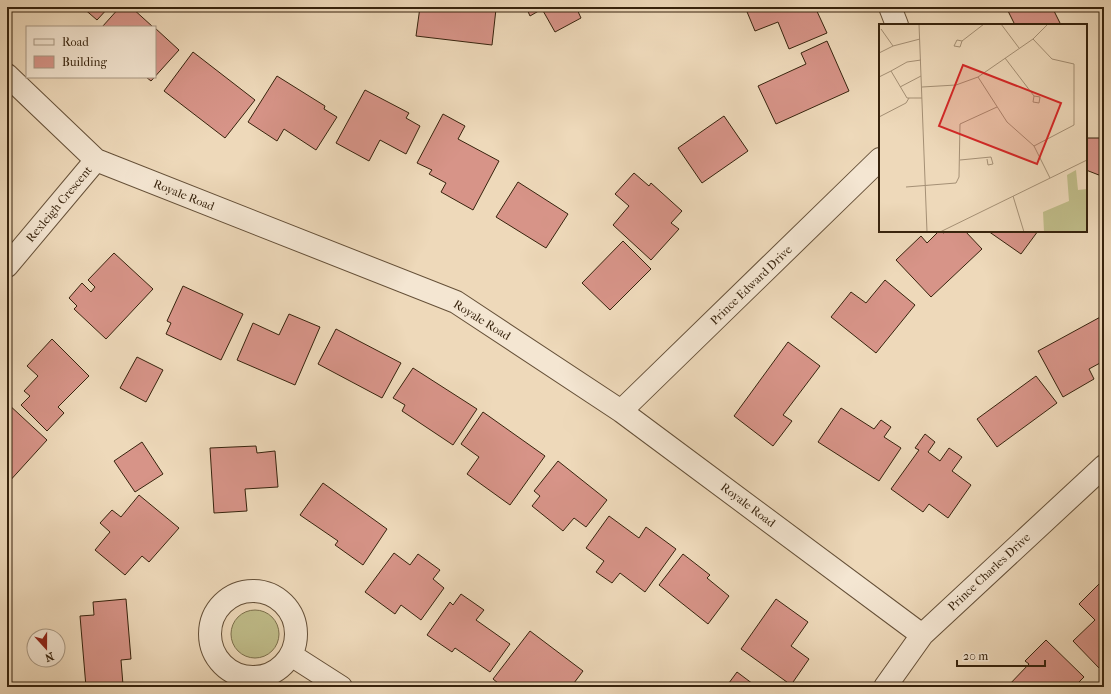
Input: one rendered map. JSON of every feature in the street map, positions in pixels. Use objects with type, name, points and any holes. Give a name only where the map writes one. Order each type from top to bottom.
[{"type":"street","points":[[890,7],[897,24]]},
{"type":"street","name":"Royale Road","points":[[7,75],[96,160],[456,302],[621,411],[922,635]]},
{"type":"street","name":"Rexleigh Crescent","points":[[7,266],[96,160]]},
{"type":"street","name":"Prince Edward Drive","points":[[621,411],[879,160]]},
{"type":"street","name":"Prince Charles Drive","points":[[885,687],[922,635],[1100,467],[1104,466]]},
{"type":"street","points":[[291,655],[341,687]]},
{"type":"shaded area","points":[[255,610],[264,612],[272,617],[277,625],[279,634],[277,643],[272,651],[264,656],[255,658],[246,656],[238,651],[233,643],[231,634],[233,625],[238,617],[246,612]]},
{"type":"building","points":[[82,7],[109,7],[97,20]]},
{"type":"building","points":[[120,7],[131,7],[152,26],[103,26]]},
{"type":"building","points":[[420,7],[478,7],[496,9],[492,45],[416,36]]},
{"type":"building","points":[[526,7],[576,7],[581,18],[555,32],[542,9],[530,16]]},
{"type":"building","points":[[745,7],[815,7],[827,33],[789,49],[778,22],[755,31]]},
{"type":"building","points":[[1006,7],[1052,7],[1060,24],[1014,24]]},
{"type":"building","points":[[156,29],[179,50],[156,76]]},
{"type":"building","points":[[827,41],[849,91],[776,124],[758,86],[806,64],[801,53]]},
{"type":"building","points":[[193,52],[255,100],[225,138],[164,91]]},
{"type":"building","points":[[277,76],[325,106],[324,109],[337,117],[316,150],[284,129],[277,141],[248,122]]},
{"type":"building","points":[[147,78],[154,78],[151,81]]},
{"type":"building","points":[[365,90],[409,113],[406,118],[420,126],[406,154],[380,140],[369,161],[336,143]]},
{"type":"building","points":[[443,114],[465,126],[458,139],[499,161],[473,210],[441,192],[446,183],[429,174],[432,170],[417,163]]},
{"type":"building","points":[[724,116],[748,151],[702,183],[678,148]]},
{"type":"building","points":[[1087,138],[1104,138],[1104,177],[1087,170]]},
{"type":"building","points":[[634,173],[649,186],[651,183],[682,211],[671,223],[679,229],[651,260],[613,225],[629,206],[615,194]]},
{"type":"building","points":[[518,182],[568,214],[546,248],[496,217]]},
{"type":"building","points":[[938,232],[966,232],[982,249],[931,297],[896,260],[921,236],[927,243]]},
{"type":"building","points":[[989,232],[1037,232],[1021,254]]},
{"type":"building","points":[[623,241],[651,269],[610,310],[582,283]]},
{"type":"building","points":[[114,253],[153,289],[106,339],[74,309],[77,306],[69,298],[82,283],[91,292],[95,287],[88,280]]},
{"type":"building","points":[[885,280],[915,305],[876,353],[831,317],[851,292],[866,303]]},
{"type":"building","points":[[183,286],[243,314],[221,360],[166,334],[171,323],[167,321]]},
{"type":"building","points":[[289,314],[320,327],[295,385],[237,360],[253,323],[279,335]]},
{"type":"building","points":[[1104,315],[1104,370],[1100,363],[1089,369],[1094,379],[1063,397],[1038,351]]},
{"type":"building","points":[[336,329],[401,363],[382,398],[318,364]]},
{"type":"building","points":[[52,339],[89,376],[58,407],[64,413],[47,431],[21,405],[30,396],[24,391],[38,376],[27,366]]},
{"type":"building","points":[[788,342],[820,366],[783,415],[792,421],[773,446],[734,416]]},
{"type":"building","points":[[137,357],[163,370],[146,402],[120,388]]},
{"type":"building","points":[[413,368],[477,409],[453,445],[402,411],[405,405],[393,398]]},
{"type":"building","points":[[1036,376],[1057,403],[997,447],[977,419]]},
{"type":"building","points":[[7,403],[47,440],[7,484]]},
{"type":"building","points":[[841,408],[874,429],[881,420],[891,427],[884,437],[901,448],[879,481],[818,442]]},
{"type":"building","points":[[483,412],[545,456],[510,505],[467,474],[479,457],[461,444]]},
{"type":"building","points":[[925,434],[935,442],[928,452],[940,461],[949,448],[962,457],[952,471],[971,485],[948,518],[929,504],[923,512],[891,489],[919,450],[915,448]]},
{"type":"building","points":[[142,442],[163,474],[135,492],[114,461]]},
{"type":"building","points":[[256,446],[257,453],[275,451],[278,487],[245,489],[247,511],[214,513],[210,448]]},
{"type":"building","points":[[558,461],[607,500],[586,527],[574,518],[563,531],[532,506],[540,496],[534,491]]},
{"type":"building","points":[[323,483],[387,529],[363,565],[335,545],[338,541],[300,515]]},
{"type":"building","points":[[139,495],[179,528],[149,562],[142,556],[125,575],[95,550],[110,532],[100,523],[112,510],[121,517]]},
{"type":"building","points":[[609,516],[639,538],[646,527],[676,549],[645,592],[620,573],[612,583],[596,572],[604,561],[586,548]]},
{"type":"building","points":[[394,553],[410,565],[418,554],[440,570],[433,579],[444,588],[421,620],[401,605],[395,614],[365,592]]},
{"type":"building","points":[[683,554],[710,575],[707,578],[729,596],[708,624],[659,585]]},
{"type":"building","points":[[1104,579],[1104,663],[1099,668],[1073,641],[1095,620],[1079,604]]},
{"type":"building","points":[[461,594],[484,610],[476,620],[510,644],[490,672],[455,648],[452,652],[427,635],[450,602],[453,605]]},
{"type":"building","points":[[126,599],[131,659],[121,660],[123,685],[86,687],[80,616],[94,615],[93,602]]},
{"type":"building","points":[[776,599],[808,622],[791,646],[809,659],[791,685],[741,649]]},
{"type":"building","points":[[530,631],[583,671],[571,687],[539,687],[537,685],[535,687],[503,687],[493,679]]},
{"type":"building","points":[[1046,640],[1084,677],[1074,687],[1007,687],[1029,664],[1025,661]]},
{"type":"building","points":[[737,672],[757,687],[726,687]]}]
